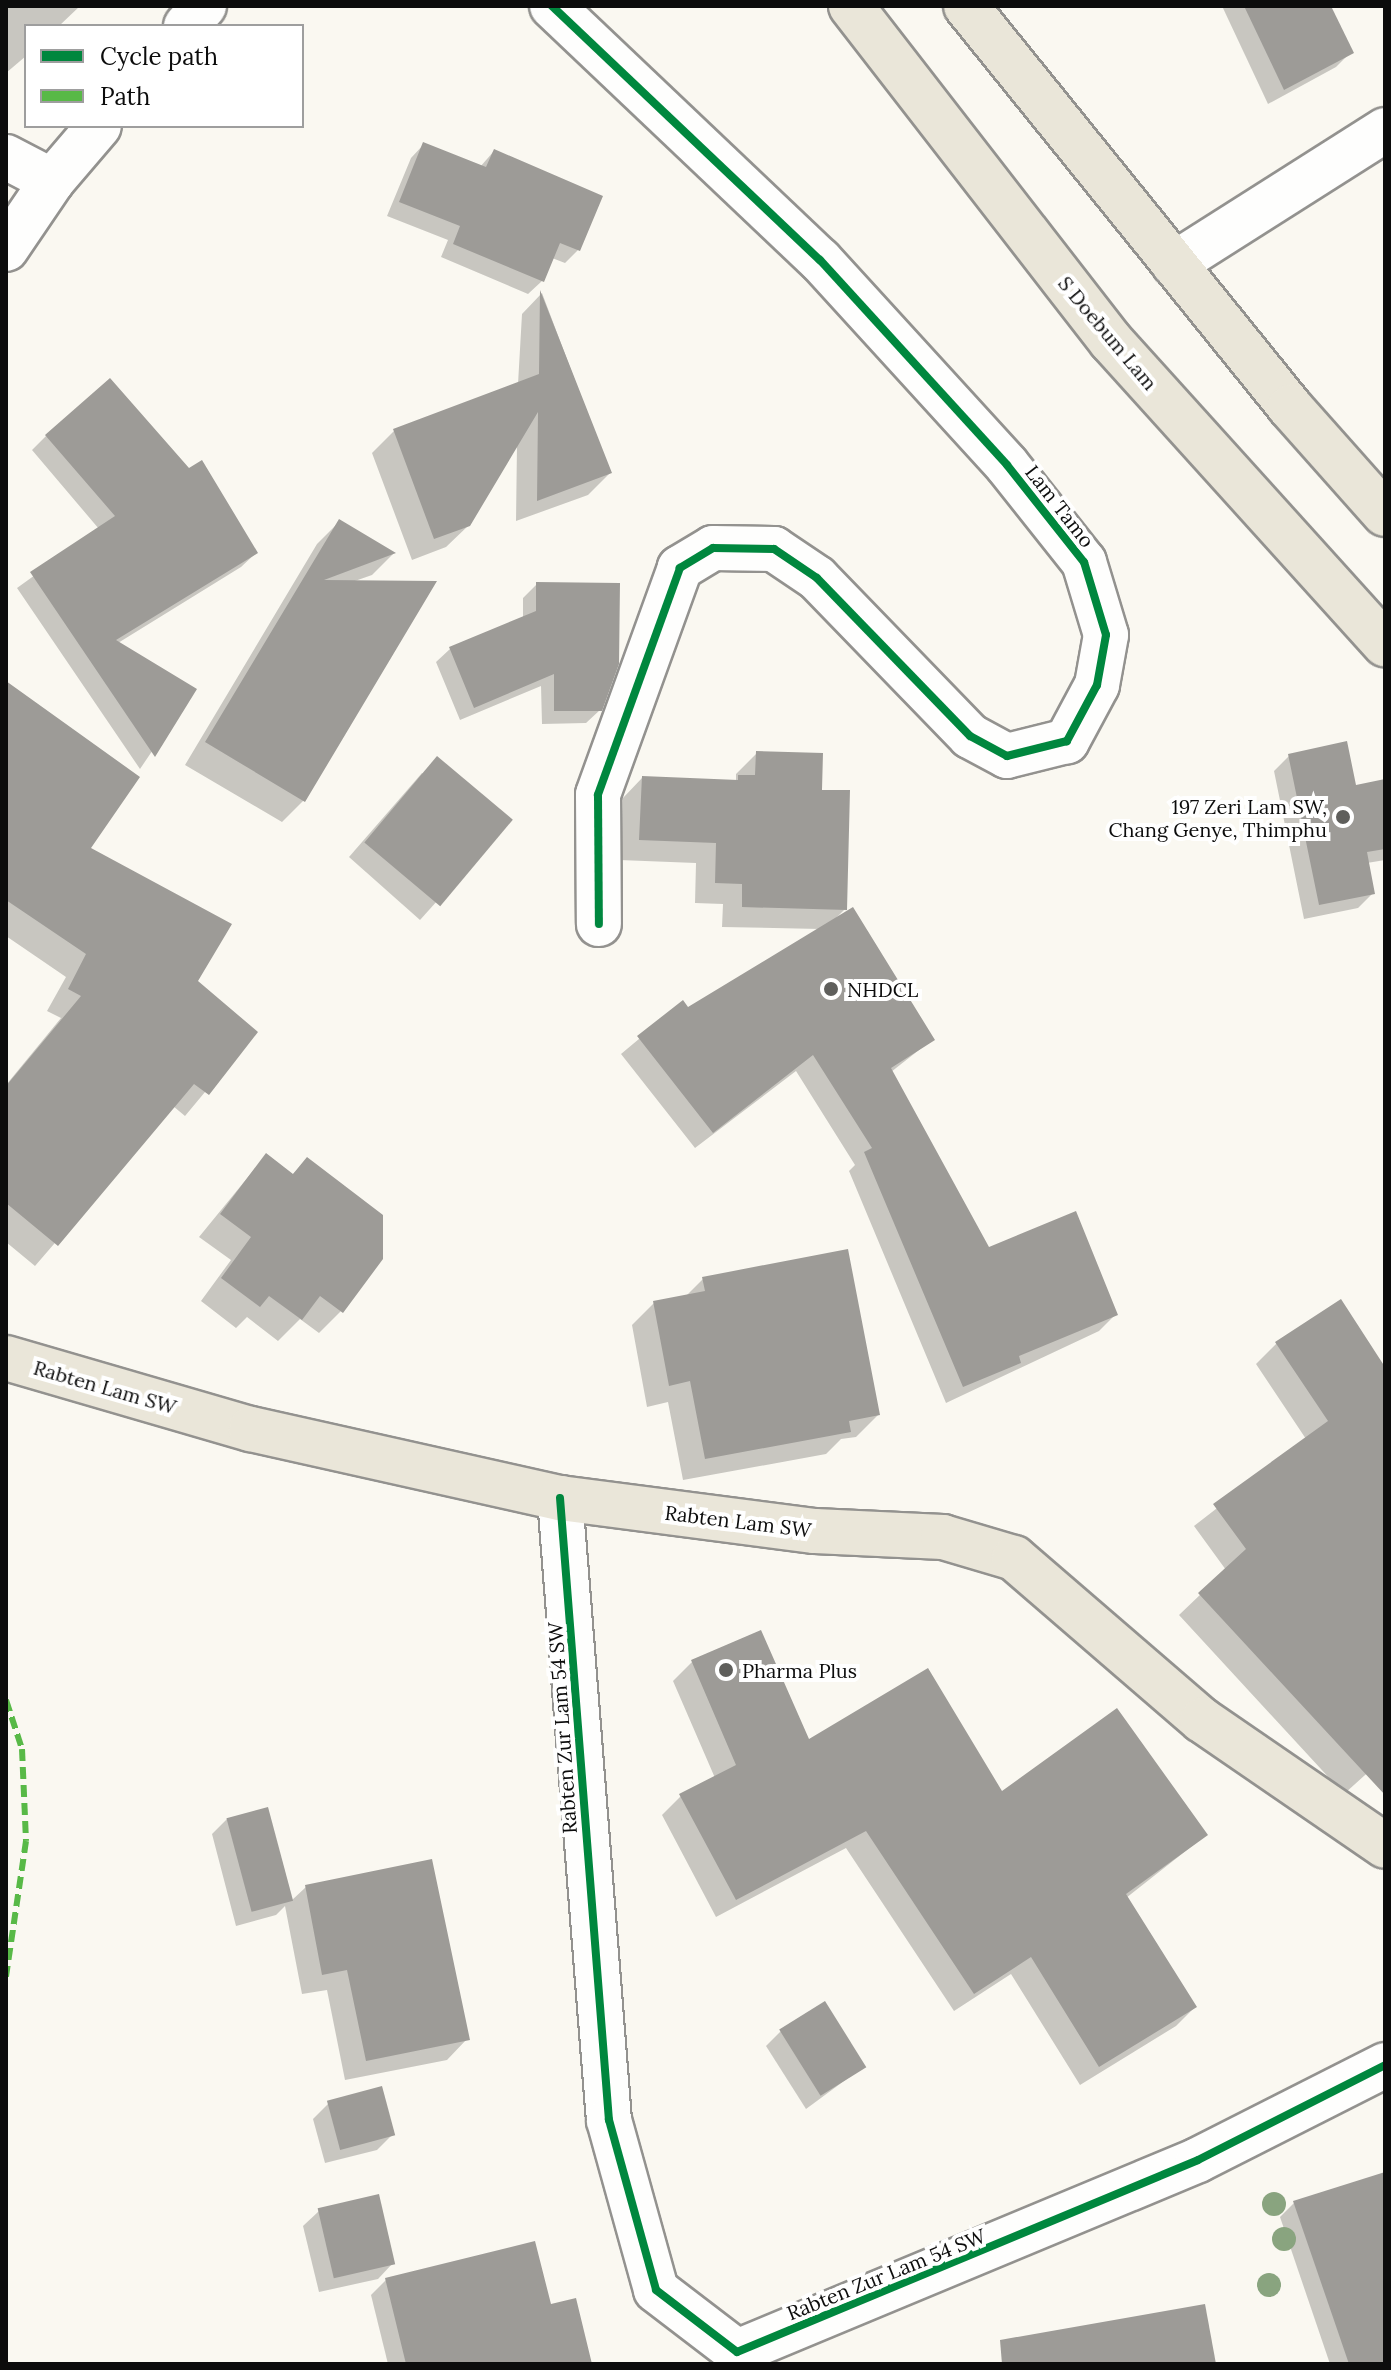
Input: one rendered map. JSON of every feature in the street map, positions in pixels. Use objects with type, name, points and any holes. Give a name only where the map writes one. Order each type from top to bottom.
[{"type":"main road","name":"S Doebum Lam","points":[[851,6],[1111,341],[1385,644]]},
{"type":"main road","points":[[966,6],[1174,264],[1385,514]]},
{"type":"main road","name":"Rabten Lam SW","points":[[6,1358],[251,1429],[560,1498],[815,1531],[943,1537],[1014,1558],[1202,1720],[1385,1846]]},
{"type":"street","points":[[188,24],[204,6]]},
{"type":"street","name":"Lam Tamo","points":[[552,6],[820,260],[1007,465],[1084,562],[1106,635],[1097,685],[1067,741],[1007,756],[970,736],[817,578],[774,549],[713,548],[680,568],[598,795],[599,924]]},
{"type":"street","points":[[6,249],[52,181],[97,128]]},
{"type":"street","points":[[1174,264],[1385,130]]},
{"type":"street","points":[[6,157],[52,181]]},
{"type":"street","name":"Rabten Zur Lam 54 SW","points":[[560,1498],[609,2120],[656,2290],[740,2358],[1198,2160],[1385,2065]]},
{"type":"building","points":[[1244,6],[1331,6],[1354,53],[1284,90]]},
{"type":"building","points":[[423,142],[486,167],[494,149],[603,196],[580,251],[560,243],[544,282],[453,244],[460,226],[399,202]]},
{"type":"building","points":[[540,290],[612,473],[537,501],[538,412],[470,526],[434,539],[393,429],[539,374]]},
{"type":"building","points":[[110,378],[189,468],[202,460],[258,553],[116,640],[197,689],[155,757],[30,572],[115,516],[45,435]]},
{"type":"building","points":[[339,519],[396,553],[324,580],[437,581],[305,802],[205,742]]},
{"type":"building","points":[[536,582],[620,583],[619,664],[602,711],[554,711],[554,674],[474,708],[449,647],[536,611]]},
{"type":"building","points":[[6,681],[140,777],[91,848],[232,924],[198,981],[258,1032],[209,1095],[194,1084],[58,1246],[6,1203],[6,1086],[81,996],[68,989],[86,954],[6,900]]},
{"type":"building","name":"197 Zeri Lam SW, Chang Genye, Thimphu","points":[[1347,741],[1356,785],[1385,779],[1385,849],[1367,852],[1375,894],[1319,905],[1288,754]]},
{"type":"building","points":[[756,751],[823,753],[822,790],[850,790],[847,910],[742,907],[742,884],[715,883],[716,843],[639,840],[642,776],[738,780],[738,775],[755,775]]},
{"type":"building","points":[[437,756],[513,820],[440,906],[364,843]]},
{"type":"building","points":[[853,907],[935,1040],[891,1068],[989,1247],[1076,1211],[1118,1315],[1019,1356],[1021,1363],[963,1387],[864,1152],[872,1148],[813,1055],[713,1133],[637,1036],[683,1000],[688,1007]]},
{"type":"building","points":[[266,1153],[293,1174],[307,1157],[383,1215],[383,1259],[343,1313],[320,1296],[302,1320],[269,1296],[260,1307],[221,1278],[251,1237],[220,1214]]},
{"type":"building","points":[[848,1249],[880,1415],[849,1421],[851,1432],[705,1459],[690,1381],[669,1386],[653,1301],[705,1291],[702,1277]]},
{"type":"building","points":[[1341,1299],[1385,1367],[1385,1795],[1198,1593],[1246,1549],[1213,1504],[1328,1421],[1275,1342]]},
{"type":"building","points":[[761,1630],[809,1739],[928,1668],[1002,1791],[1117,1708],[1208,1835],[1126,1894],[1197,2007],[1099,2067],[1031,1957],[974,1994],[866,1831],[736,1900],[679,1794],[736,1765],[691,1660]]},
{"type":"building","points":[[268,1807],[293,1901],[252,1912],[226,1818]]},
{"type":"building","points":[[432,1859],[470,2040],[366,2061],[347,1970],[322,1975],[305,1885]]},
{"type":"building","points":[[825,2001],[866,2067],[821,2096],[779,2030]]},
{"type":"building","points":[[382,2086],[395,2135],[340,2150],[327,2101]]},
{"type":"building","points":[[1385,2172],[1385,2364],[1349,2364],[1293,2201]]},
{"type":"building","points":[[379,2194],[395,2264],[334,2278],[318,2208]]},
{"type":"building","points":[[535,2241],[551,2304],[576,2298],[592,2364],[406,2364],[385,2278]]},
{"type":"building","points":[[1205,2304],[1216,2364],[1002,2364],[1000,2340]]},
{"type":"marked path","points":[[6,1700],[22,1749],[26,1841],[6,1977]]},
{"type":"cycle path","points":[[552,6],[820,260],[1007,465],[1084,562],[1106,635],[1097,685],[1067,741],[1007,756],[970,736],[817,578],[774,549],[713,548],[680,568],[598,795],[599,924]]},
{"type":"cycle path","points":[[560,1498],[609,2120],[656,2290],[737,2352],[1198,2160],[1385,2065]]},
{"type":"place","name":"197 Zeri Lam SW, Chang Genye, Thimphu","points":[[1343,817]]},
{"type":"place","name":"NHDCL","points":[[831,989]]},
{"type":"place","name":"Pharma Plus","points":[[726,1670]]}]
